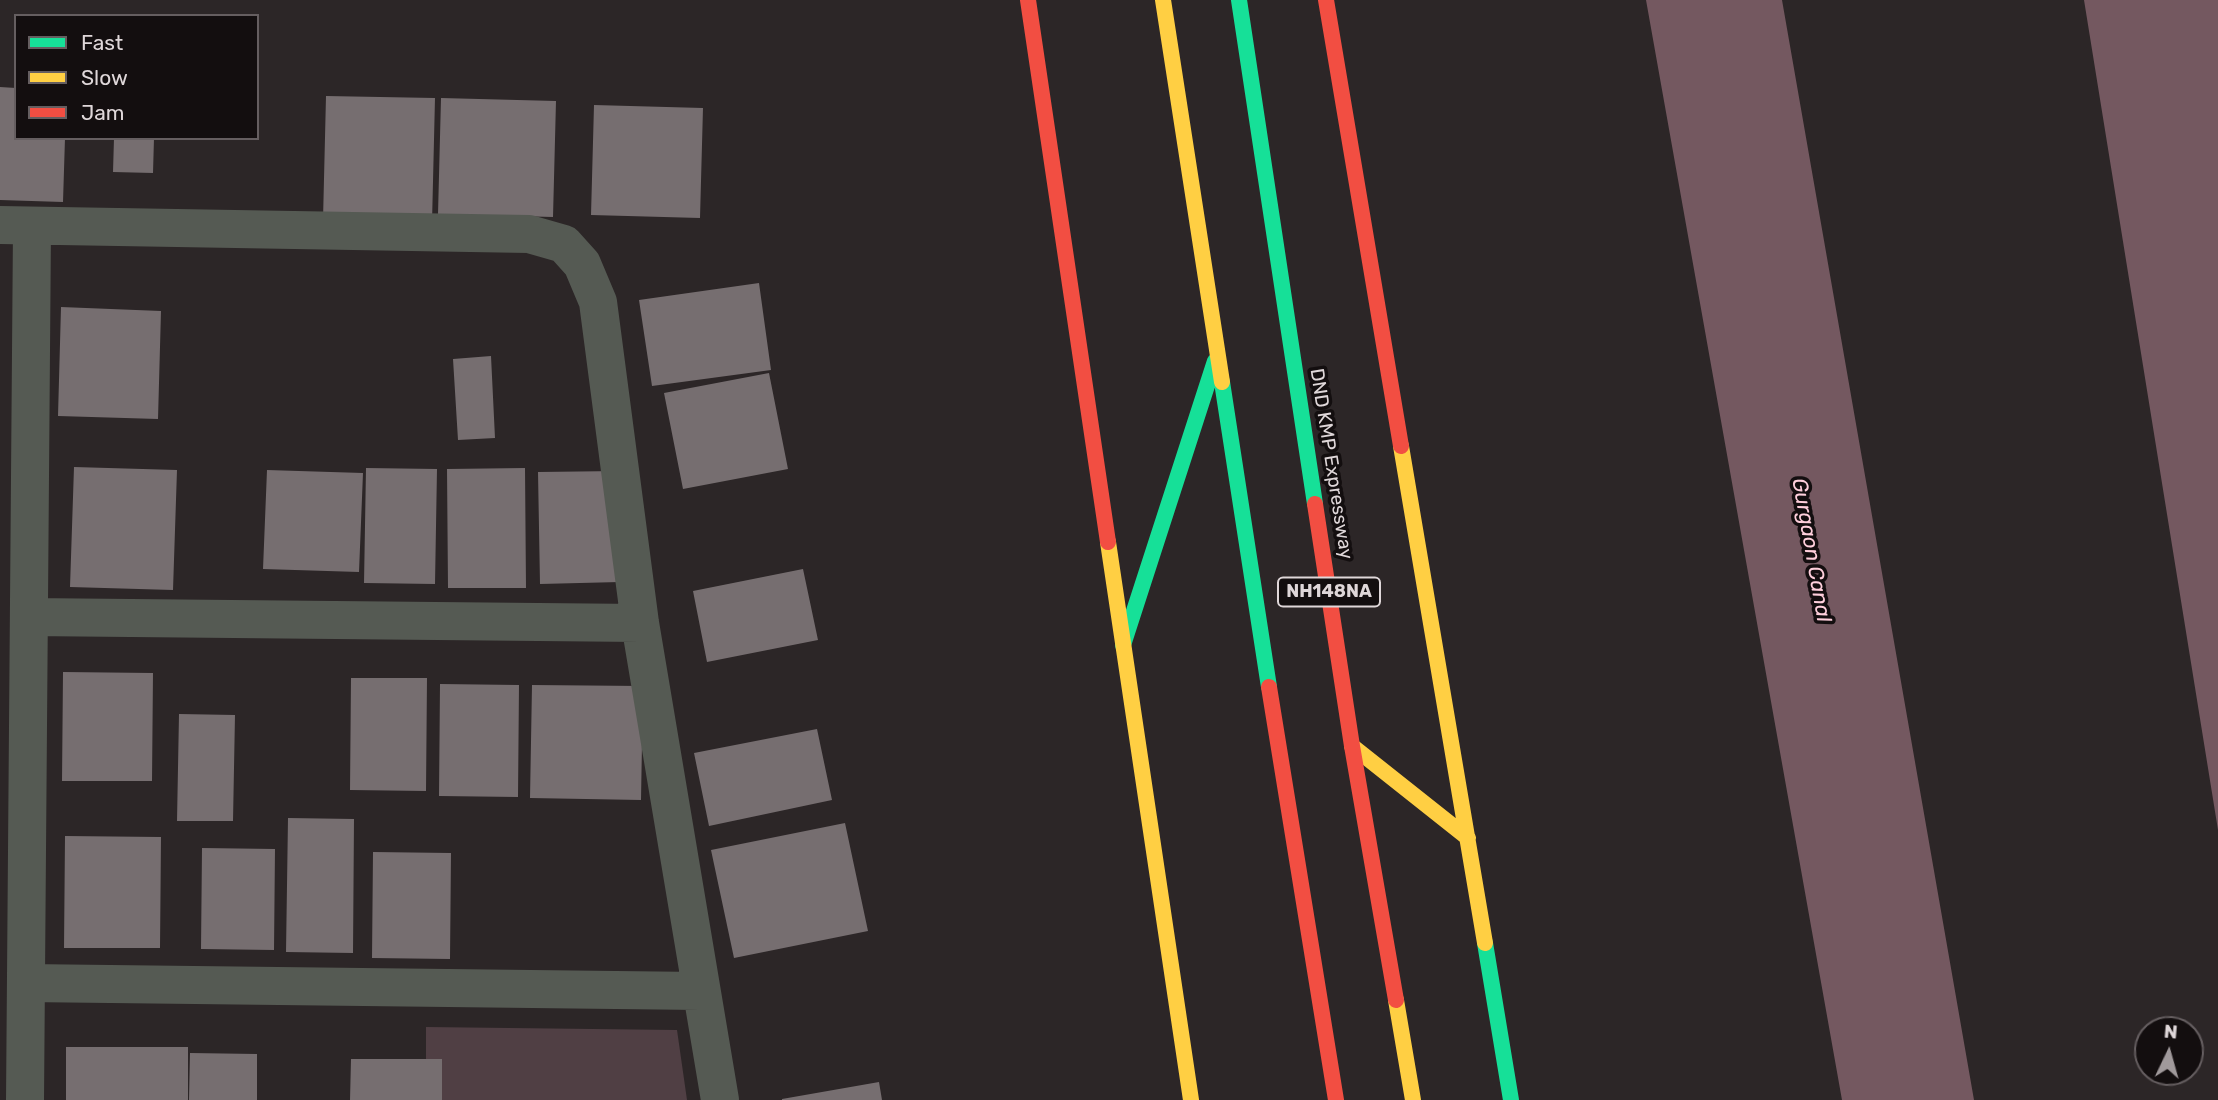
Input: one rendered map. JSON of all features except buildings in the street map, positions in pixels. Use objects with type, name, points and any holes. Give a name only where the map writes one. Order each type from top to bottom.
[{"type":"main road","points":[[1028,0],[1191,1100]]},
{"type":"main road","name":"NH148NA","points":[[1163,0],[1336,1100]]},
{"type":"main road","name":"DND KMP Expressway","points":[[1239,0],[1352,746],[1413,1100]]},
{"type":"main road","points":[[1326,0],[1511,1100]]},
{"type":"main road","points":[[1123,645],[1218,353]]},
{"type":"main road","points":[[1352,746],[1468,838]]},
{"type":"street","points":[[25,1100],[29,617],[16,226],[529,234],[564,244],[582,264],[598,302],[640,623],[720,1100]]},
{"type":"street","points":[[29,617],[640,623]]},
{"type":"street","points":[[26,983],[700,991]]},
{"type":"shaded area","points":[[426,1027],[677,1030],[687,1100],[426,1100]]},
{"type":"water","name":"Gurgaon Canal","points":[[1646,0],[1782,0],[1974,1100],[1842,1100]]},
{"type":"water","points":[[2084,0],[2218,0],[2218,830]]},
{"type":"traffic: fast","points":[[1239,0],[1315,504]]},
{"type":"traffic: fast","points":[[1123,645],[1215,361]]},
{"type":"traffic: fast","points":[[1222,382],[1269,687]]},
{"type":"traffic: fast","points":[[1485,943],[1511,1100]]},
{"type":"traffic: slow","points":[[1163,0],[1222,382]]},
{"type":"traffic: slow","points":[[1401,446],[1485,943]]},
{"type":"traffic: slow","points":[[1108,542],[1191,1100]]},
{"type":"traffic: slow","points":[[1352,746],[1468,838]]},
{"type":"traffic: slow","points":[[1396,1000],[1413,1100]]},
{"type":"traffic: jam","points":[[1028,0],[1108,542]]},
{"type":"traffic: jam","points":[[1326,0],[1401,446]]},
{"type":"traffic: jam","points":[[1315,504],[1352,746],[1396,1000]]},
{"type":"traffic: jam","points":[[1269,687],[1336,1100]]}]
